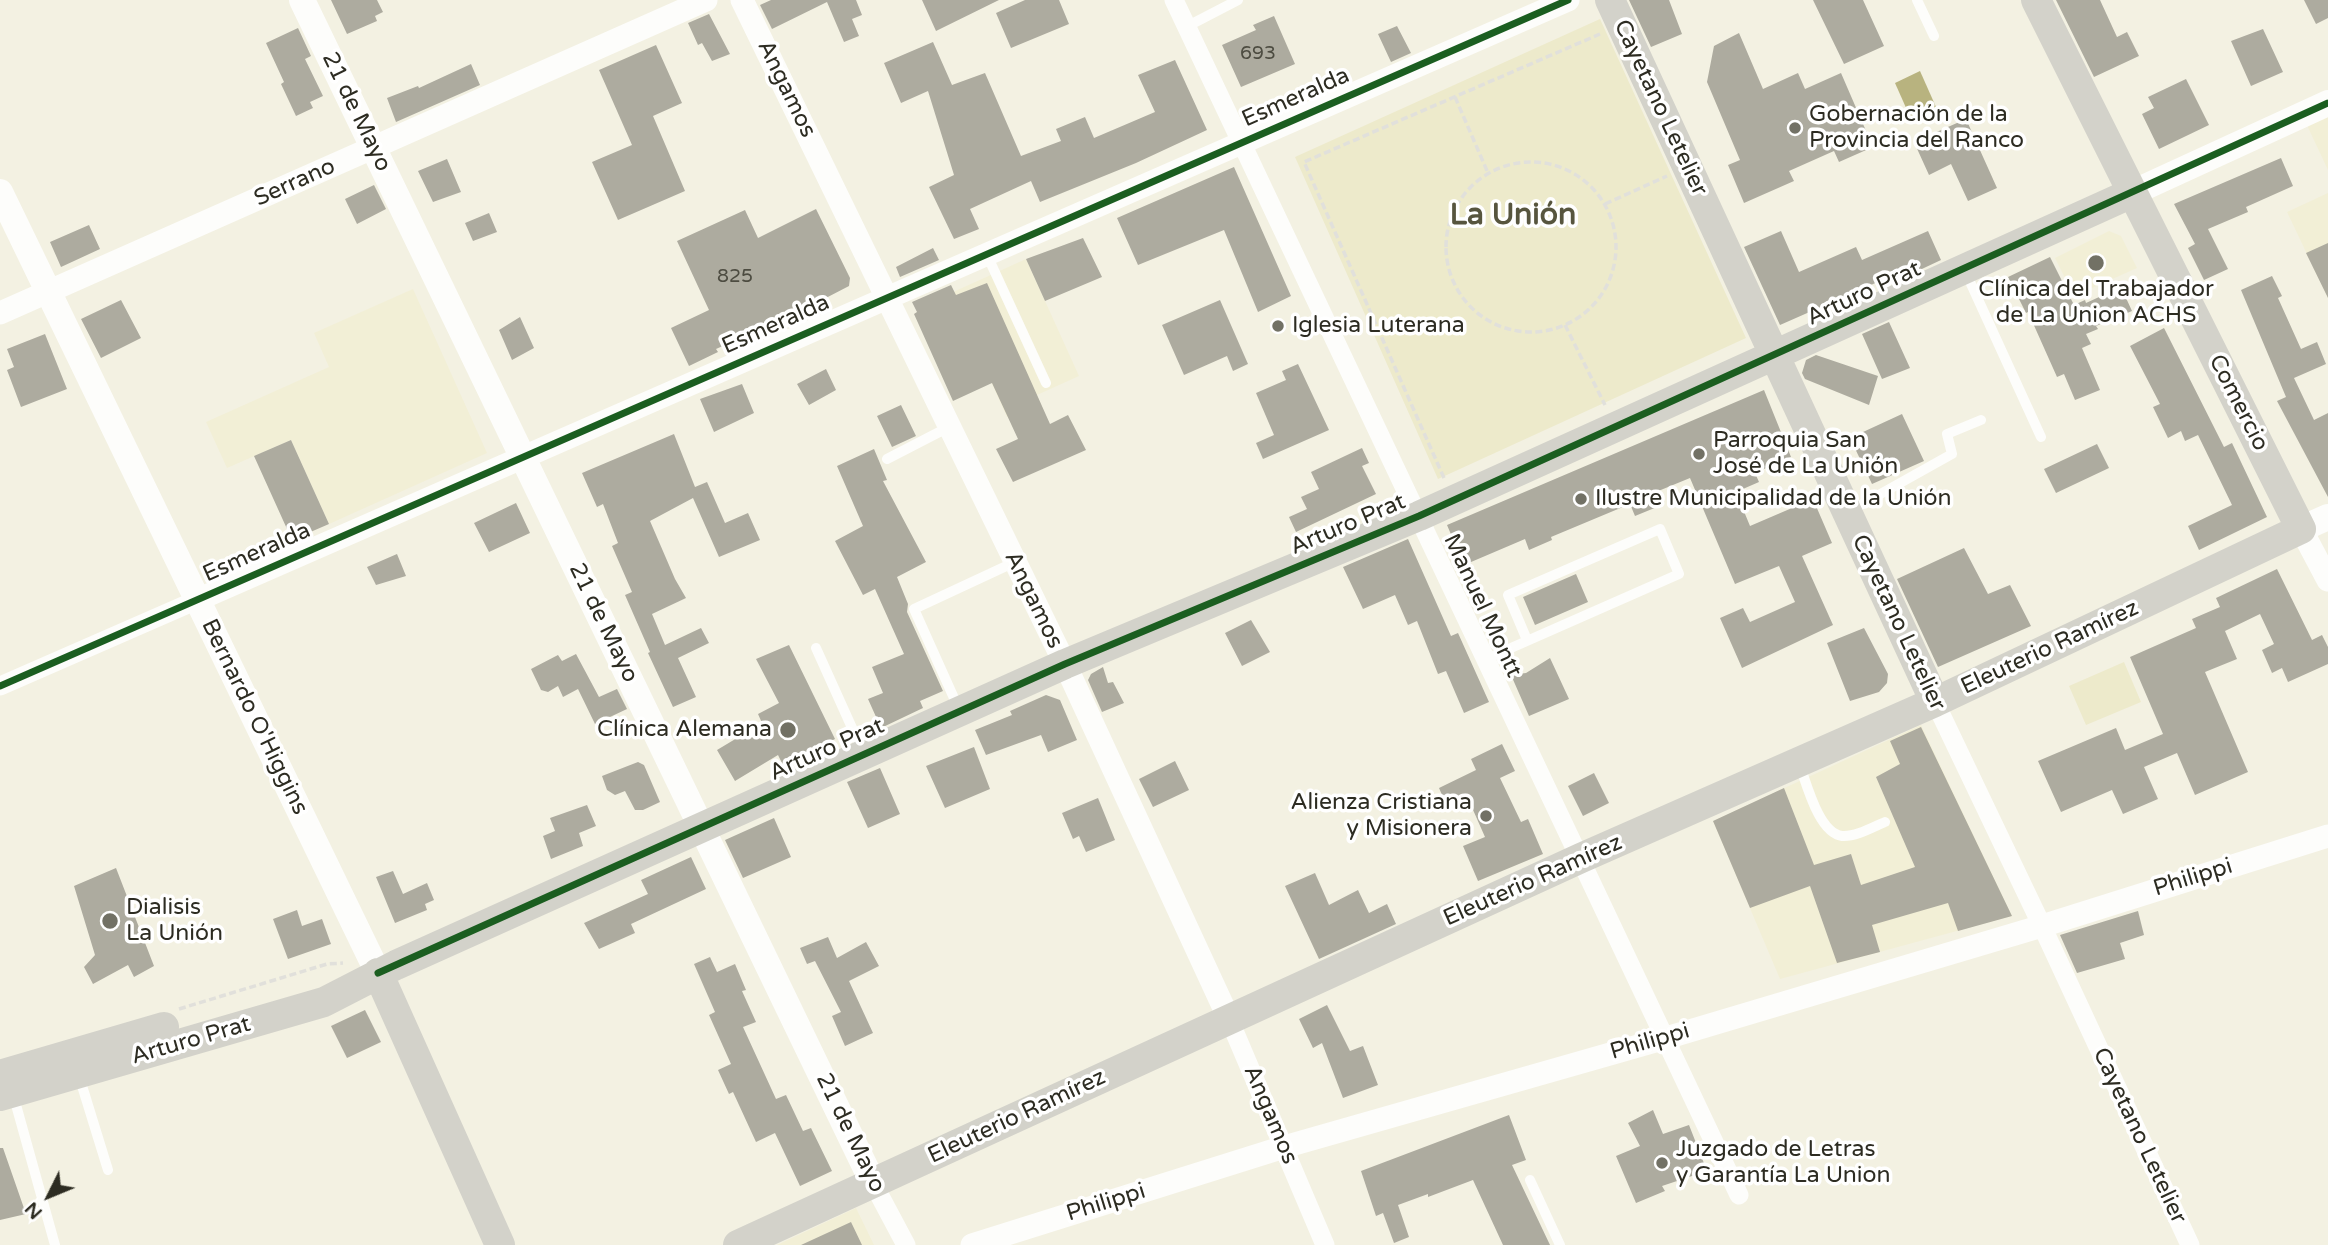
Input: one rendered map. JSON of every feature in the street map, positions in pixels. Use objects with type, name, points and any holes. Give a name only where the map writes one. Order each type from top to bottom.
[{"type":"main road","name":"21 de Mayo","points":[[302,0],[873,1183]]},
{"type":"main road","name":"Cayetano Letelier","points":[[1609,0],[1935,702]]},
{"type":"main road","name":"Comercio","points":[[2036,0],[2132,192],[2315,523]]},
{"type":"main road","name":"Arturo Prat","points":[[3,1081],[375,967],[702,828],[1065,664],[1419,516],[2328,103]]},
{"type":"main road","name":"Bernardo O'Higgins","points":[[0,192],[375,967],[500,1245]]},
{"type":"main road","name":"Eleuterio Ramírez","points":[[738,1245],[1581,858],[1935,702],[2315,523]]},
{"type":"main road","name":"Arturo Prat","points":[[3,1081],[78,1074],[324,1002],[375,967]]},
{"type":"street","name":"Serrano","points":[[0,313],[706,0]]},
{"type":"street","name":"Angamos","points":[[742,0],[1065,664],[1229,1018],[1325,1245]]},
{"type":"street","name":"Manuel Montt","points":[[1174,0],[1739,1195]]},
{"type":"street","name":"Esmeralda","points":[[0,686],[1568,0]]},
{"type":"street","name":"Comercio","points":[[2315,523],[2328,580]]},
{"type":"street","name":"Cayetano Letelier","points":[[1935,702],[2189,1245]]},
{"type":"street","name":"Philippi","points":[[972,1245],[1284,1147],[1666,1038],[2042,926],[2328,836]]},
{"type":"street","name":"21 de Mayo","points":[[873,1183],[906,1245]]},
{"type":"lane","points":[[1186,27],[1237,0]]},
{"type":"lane","points":[[1917,0],[1934,36]]},
{"type":"lane","points":[[987,254],[1046,383]]},
{"type":"lane","points":[[1964,269],[2041,437]]},
{"type":"lane","points":[[1847,513],[1952,454],[1947,434],[1981,420]]},
{"type":"lane","points":[[887,459],[950,427]]},
{"type":"lane","points":[[1486,659],[1679,574],[1660,529],[1507,595],[1527,640]]},
{"type":"lane","points":[[960,711],[914,609],[1015,562]]},
{"type":"lane","points":[[816,648],[864,754]]},
{"type":"lane","points":[[1798,762],[1821,820],[1830,831],[1841,836],[1852,835],[1885,822]]},
{"type":"lane","points":[[78,1074],[107,1170]]},
{"type":"lane","points":[[3,1081],[55,1245]]},
{"type":"lane","points":[[1530,1180],[1560,1245]]},
{"type":"path","points":[[1446,483],[1304,162],[1601,33]]},
{"type":"path","points":[[1455,97],[1488,173]]},
{"type":"path","points":[[1545,162],[1580,177],[1594,189],[1605,204],[1614,225],[1616,247],[1610,278],[1595,303],[1581,316],[1565,325],[1533,332],[1501,326],[1483,317],[1467,303],[1456,286],[1448,266],[1446,245],[1449,224],[1457,204],[1471,186],[1488,173],[1515,163],[1545,162]]},
{"type":"path","points":[[1605,204],[1677,171]]},
{"type":"path","points":[[1565,325],[1606,407]]},
{"type":"path","points":[[170,1011],[327,964],[375,967]]},
{"type":"shaded area","points":[[1600,19],[1746,338],[1438,479],[1295,157]]},
{"type":"shaded area","points":[[1920,71],[1936,107],[1911,119],[1895,83]]},
{"type":"shaded area","points":[[2328,110],[2328,170],[2305,121]]},
{"type":"shaded area","points":[[2328,193],[2328,298],[2287,212]]},
{"type":"shaded area","name":"Clínica del Trabajador de La Union ACHS","points":[[2109,231],[2121,236],[2137,268],[2074,296],[2055,258]]},
{"type":"shaded area","points":[[1026,259],[1079,376],[1037,395],[1040,402],[1007,417],[951,293]]},
{"type":"shaded area","points":[[413,289],[487,453],[329,524],[291,440],[227,468],[206,422],[329,367],[314,333]]},
{"type":"shaded area","points":[[2124,662],[2141,702],[2086,725],[2069,686]]},
{"type":"shaded area","points":[[1921,725],[2012,916],[1780,979],[1713,821]]},
{"type":"shaded area","points":[[856,1208],[874,1245],[777,1245]]},
{"type":"building","points":[[331,0],[377,0],[383,12],[375,16],[377,21],[347,34]]},
{"type":"building","points":[[771,0],[856,0],[862,15],[852,19],[859,36],[844,42],[827,2],[772,29],[760,5]]},
{"type":"building","points":[[922,0],[999,0],[936,31]]},
{"type":"building","points":[[1025,0],[1059,0],[1069,24],[1011,48],[996,13]]},
{"type":"building","points":[[1629,0],[1669,0],[1682,34],[1651,47]]},
{"type":"building","points":[[1813,0],[1863,0],[1884,46],[1844,64]]},
{"type":"building","points":[[2056,0],[2100,0],[2117,37],[2127,32],[2139,56],[2094,77]]},
{"type":"building","points":[[2304,0],[2328,0],[2328,18],[2316,24]]},
{"type":"building","points":[[709,14],[730,54],[712,61],[702,43],[698,45],[688,23]]},
{"type":"building","points":[[1274,16],[1295,64],[1241,87],[1222,45],[1256,30],[1253,25]]},
{"type":"building","points":[[1397,26],[1411,53],[1391,62],[1378,34]]},
{"type":"building","points":[[298,28],[311,56],[305,59],[323,96],[310,102],[313,108],[296,116],[266,43]]},
{"type":"building","points":[[2263,29],[2283,72],[2251,86],[2231,41]]},
{"type":"building","name":"Gobernación de la Provincia del Ranco","points":[[1739,33],[1763,89],[1798,73],[1805,89],[1841,73],[1873,147],[1839,162],[1834,151],[1789,171],[1794,181],[1744,203],[1728,165],[1740,160],[1707,82],[1714,46]]},
{"type":"building","points":[[933,42],[952,85],[985,73],[1021,156],[1061,141],[1056,129],[1085,117],[1094,138],[1155,112],[1138,75],[1175,60],[1207,130],[1136,163],[1040,202],[1031,181],[970,209],[979,229],[954,239],[929,187],[954,175],[928,91],[901,103],[884,63]]},
{"type":"building","points":[[656,45],[682,103],[653,116],[685,191],[618,220],[592,162],[632,145],[599,70]]},
{"type":"building","points":[[471,64],[480,85],[396,122],[387,98],[418,86],[419,88]]},
{"type":"building","points":[[2186,79],[2209,125],[2159,149],[2142,114],[2154,108],[2148,97]]},
{"type":"building","points":[[1966,119],[1997,188],[1968,201],[1951,164],[1929,175],[1914,142]]},
{"type":"building","points":[[2281,158],[2293,186],[2246,207],[2248,212],[2208,229],[2228,269],[2204,280],[2188,248],[2195,244],[2174,204]]},
{"type":"building","points":[[447,159],[461,192],[433,202],[418,171]]},
{"type":"building","points":[[1234,167],[1291,296],[1258,312],[1224,230],[1138,265],[1117,218]]},
{"type":"building","points":[[374,185],[386,209],[357,224],[345,199]]},
{"type":"building","points":[[816,209],[850,278],[849,286],[795,314],[716,349],[718,352],[689,366],[671,328],[709,310],[677,241],[745,210],[758,238]]},
{"type":"building","points":[[489,213],[497,232],[473,241],[465,223]]},
{"type":"building","points":[[89,225],[100,249],[61,267],[50,242]]},
{"type":"building","points":[[1781,231],[1799,272],[1856,247],[1862,260],[1928,231],[1941,260],[1892,283],[1889,277],[1780,325],[1744,247]]},
{"type":"building","points":[[1083,238],[1102,277],[1045,301],[1026,259]]},
{"type":"building","points":[[2328,243],[2328,298],[2306,253]]},
{"type":"building","points":[[933,248],[939,260],[900,277],[896,267]]},
{"type":"building","points":[[2050,257],[2074,305],[2085,300],[2086,303],[2121,287],[2132,311],[2096,326],[2098,329],[2086,334],[2091,344],[2082,348],[2100,390],[2075,400],[2064,374],[2057,377],[2028,312],[2026,313],[2008,277]]},
{"type":"building","points":[[2272,276],[2282,296],[2278,298],[2301,349],[2317,342],[2326,364],[2294,378],[2314,420],[2328,413],[2328,497],[2277,401],[2286,397],[2241,290]]},
{"type":"building","points":[[987,283],[1050,424],[1068,415],[1086,450],[1013,482],[996,449],[1018,439],[992,383],[953,401],[914,314],[917,312],[912,302],[951,285],[956,295]]},
{"type":"building","points":[[121,300],[141,338],[101,358],[81,319]]},
{"type":"building","name":"Iglesia Luterana","points":[[1220,300],[1248,364],[1233,371],[1227,356],[1184,375],[1162,325]]},
{"type":"building","points":[[520,317],[534,348],[512,360],[499,330]]},
{"type":"building","points":[[1889,322],[1910,368],[1882,379],[1862,334]]},
{"type":"building","points":[[2164,328],[2224,447],[2232,443],[2267,517],[2199,550],[2188,526],[2232,505],[2198,435],[2185,441],[2181,431],[2168,438],[2153,407],[2160,404],[2130,346]]},
{"type":"building","points":[[45,334],[67,389],[21,407],[7,370],[14,367],[7,349]]},
{"type":"building","points":[[1816,355],[1878,376],[1869,405],[1805,379],[1802,373],[1806,360]]},
{"type":"building","points":[[1298,364],[1329,430],[1263,459],[1256,443],[1274,435],[1256,393],[1286,380],[1282,371]]},
{"type":"building","points":[[826,369],[836,390],[809,405],[797,384]]},
{"type":"building","points":[[742,384],[754,413],[714,432],[700,399]]},
{"type":"building","points":[[1764,390],[1791,457],[1755,473],[1759,482],[1736,492],[1750,526],[1813,499],[1832,543],[1802,556],[1833,625],[1742,668],[1720,618],[1743,608],[1750,622],[1795,602],[1779,566],[1735,584],[1690,478],[1651,494],[1657,507],[1635,516],[1630,504],[1551,537],[1552,540],[1529,550],[1525,539],[1464,565],[1447,525]]},
{"type":"building","points":[[901,405],[916,436],[892,447],[877,416]]},
{"type":"building","points":[[1902,414],[1924,461],[1872,484],[1850,438]]},
{"type":"building","points":[[674,434],[695,487],[707,482],[725,523],[748,513],[760,540],[719,557],[693,498],[650,521],[686,598],[652,614],[665,645],[701,628],[709,643],[678,658],[696,697],[673,707],[625,595],[632,592],[612,546],[618,543],[603,504],[597,507],[582,473]]},
{"type":"building","points":[[291,440],[329,524],[292,540],[254,456]]},
{"type":"building","points":[[2097,444],[2109,468],[2056,493],[2044,469]]},
{"type":"building","points":[[1362,448],[1369,463],[1362,466],[1376,494],[1296,532],[1289,517],[1307,509],[1301,497],[1319,489],[1311,472]]},
{"type":"building","points":[[874,449],[887,480],[883,481],[926,562],[897,577],[908,604],[907,612],[943,691],[920,701],[923,708],[881,728],[868,699],[883,693],[872,667],[904,654],[875,589],[863,595],[835,541],[863,526],[837,466]]},
{"type":"building","points":[[516,503],[530,533],[489,552],[474,523]]},
{"type":"building","points":[[1408,539],[1451,636],[1458,633],[1489,702],[1464,713],[1446,671],[1438,674],[1417,621],[1408,625],[1395,595],[1363,609],[1343,567]]},
{"type":"building","points":[[1964,548],[1988,594],[2010,585],[2031,626],[1938,667],[1897,579]]},
{"type":"building","points":[[397,554],[406,576],[376,585],[367,567]]},
{"type":"building","points":[[2277,569],[2312,640],[2322,635],[2328,647],[2328,664],[2288,682],[2282,668],[2272,673],[2262,650],[2274,644],[2260,614],[2225,631],[2237,659],[2205,672],[2248,772],[2195,795],[2177,753],[2144,767],[2158,799],[2123,814],[2112,790],[2061,812],[2038,761],[2116,728],[2125,750],[2163,734],[2130,657],[2196,628],[2192,619],[2220,607],[2216,598]]},
{"type":"building","points":[[1576,574],[1588,602],[1535,625],[1523,597]]},
{"type":"building","points":[[1251,620],[1270,652],[1242,666],[1225,633]]},
{"type":"building","points":[[1864,628],[1888,674],[1887,683],[1879,692],[1850,701],[1827,643]]},
{"type":"building","points":[[789,645],[835,739],[783,765],[778,755],[735,781],[717,750],[762,723],[758,714],[779,703],[756,659]]},
{"type":"building","points":[[576,654],[599,697],[617,689],[627,709],[595,724],[578,689],[563,697],[558,686],[548,692],[541,690],[531,669],[558,655],[562,661]]},
{"type":"building","points":[[1550,658],[1569,699],[1529,716],[1511,675],[1526,673]]},
{"type":"building","points":[[1103,667],[1108,683],[1113,682],[1124,703],[1102,712],[1088,680],[1091,674]]},
{"type":"building","points":[[1046,695],[1060,700],[1077,740],[1048,752],[1041,735],[986,755],[975,730],[1012,715],[1010,711]]},
{"type":"building","points":[[1921,727],[2012,916],[1958,931],[1948,903],[1872,925],[1880,952],[1837,963],[1810,886],[1750,908],[1713,821],[1784,788],[1814,865],[1851,854],[1861,885],[1915,867],[1876,777],[1900,764],[1890,741]]},
{"type":"building","points":[[1502,744],[1515,771],[1500,778],[1521,822],[1528,819],[1543,854],[1478,881],[1463,846],[1485,837],[1466,794],[1446,804],[1439,788],[1476,770],[1471,759]]},
{"type":"building","points":[[974,747],[990,789],[945,808],[926,766]]},
{"type":"building","points":[[1175,761],[1189,790],[1153,807],[1139,779]]},
{"type":"building","points":[[638,762],[644,765],[660,802],[643,810],[635,810],[625,791],[615,795],[607,790],[602,776]]},
{"type":"building","points":[[880,768],[900,814],[868,828],[847,782]]},
{"type":"building","points":[[1594,773],[1609,803],[1583,816],[1568,786]]},
{"type":"building","points":[[1098,798],[1115,840],[1086,852],[1079,836],[1073,839],[1062,813]]},
{"type":"building","points":[[587,805],[596,826],[579,833],[583,846],[551,859],[543,836],[555,831],[550,818]]},
{"type":"building","points":[[774,818],[791,857],[743,878],[725,840]]},
{"type":"building","points":[[691,857],[706,889],[631,924],[635,933],[599,949],[584,923],[648,894],[641,880]]},
{"type":"building","name":"Dialisis La Unión","points":[[116,868],[154,966],[134,977],[128,965],[93,984],[84,967],[95,955],[74,886]]},
{"type":"building","points":[[393,871],[403,894],[427,883],[434,900],[425,904],[427,910],[395,923],[376,877]]},
{"type":"building","points":[[1315,873],[1329,905],[1358,890],[1369,913],[1387,904],[1396,924],[1319,959],[1285,886]]},
{"type":"building","points":[[297,910],[302,926],[322,919],[331,944],[288,959],[273,919]]},
{"type":"building","points":[[2138,911],[2144,935],[2120,943],[2125,959],[2077,973],[2060,935]]},
{"type":"building","points":[[828,937],[837,958],[866,942],[879,966],[849,981],[873,1033],[845,1046],[832,1016],[841,1012],[815,961],[807,964],[800,948]]},
{"type":"building","points":[[710,957],[717,972],[735,964],[746,990],[742,991],[756,1022],[743,1027],[776,1099],[786,1095],[803,1131],[811,1128],[832,1171],[800,1186],[775,1133],[756,1142],[733,1092],[729,1094],[718,1070],[731,1064],[709,1015],[715,1012],[694,964]]},
{"type":"building","points":[[1327,1005],[1350,1051],[1363,1046],[1378,1085],[1343,1098],[1322,1043],[1313,1048],[1299,1019]]},
{"type":"building","points":[[365,1010],[381,1042],[347,1058],[331,1026]]},
{"type":"building","name":"Juzgado de Letras y Garantía La Union","points":[[1653,1110],[1663,1134],[1689,1125],[1707,1171],[1662,1186],[1665,1191],[1636,1203],[1616,1156],[1640,1146],[1628,1123]]},
{"type":"building","points":[[1509,1115],[1526,1160],[1512,1165],[1550,1245],[1503,1245],[1473,1180],[1398,1205],[1409,1237],[1394,1243],[1383,1213],[1376,1216],[1361,1171]]},
{"type":"building","points":[[0,1148],[3,1148],[26,1214],[0,1220]]},
{"type":"building","points":[[851,1222],[862,1245],[801,1245]]},
{"type":"cycle path","points":[[0,686],[1568,0]]},
{"type":"cycle path","points":[[378,973],[1065,664],[1419,516],[2328,103]]},
{"type":"place","name":"Gobernación de la Provincia del Ranco","points":[[1795,128]]},
{"type":"place","name":"Clínica del Trabajador de La Union ACHS","points":[[2096,263]]},
{"type":"place","name":"Iglesia Luterana","points":[[1278,326]]},
{"type":"place","name":"Parroquia San José de La Unión","points":[[1699,454]]},
{"type":"place","name":"Ilustre Municipalidad de la Unión","points":[[1581,499]]},
{"type":"place","name":"Clínica Alemana","points":[[788,730]]},
{"type":"place","name":"Alienza Cristiana y Misionera","points":[[1486,816]]},
{"type":"place","name":"Dialisis La Unión","points":[[110,921]]},
{"type":"place","name":"Juzgado de Letras y Garantía La Union","points":[[1662,1163]]},
{"type":"district","name":"La Unión","points":[[1513,216]]}]
